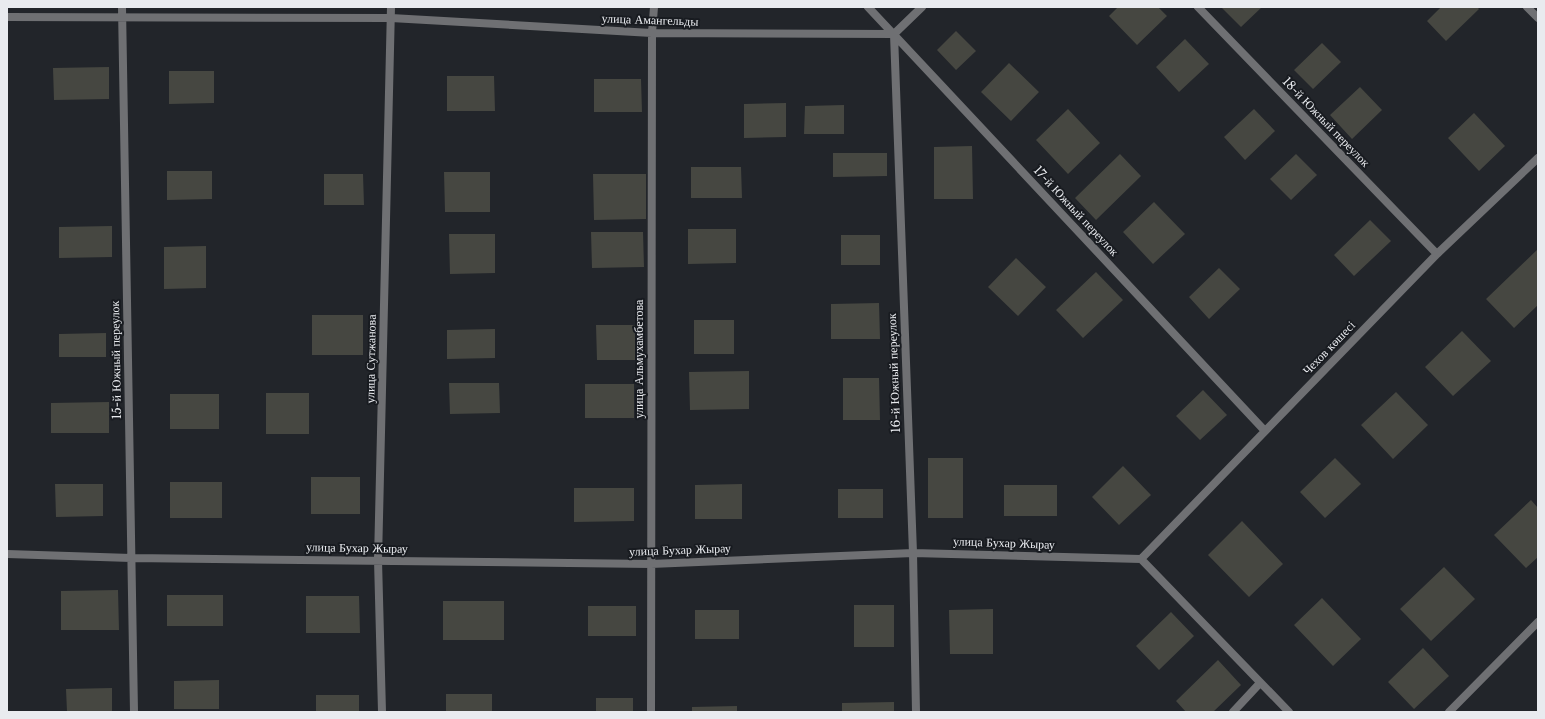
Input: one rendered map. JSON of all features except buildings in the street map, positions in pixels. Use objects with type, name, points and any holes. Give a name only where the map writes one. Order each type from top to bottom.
[{"type":"street","name":"15-й Южный переулок","points":[[122,7],[134,712]]},
{"type":"street","name":"улица Сутжанова","points":[[382,712],[378,560],[391,7]]},
{"type":"street","name":"улица Альмухамбетова","points":[[651,712],[652,33],[654,7]]},
{"type":"street","name":"17-й Южный переулок","points":[[868,7],[1265,431]]},
{"type":"street","points":[[894,34],[922,7]]},
{"type":"street","name":"18-й Южный переулок","points":[[1198,7],[1437,254]]},
{"type":"street","points":[[1527,7],[1538,18]]},
{"type":"street","name":"улица Амангельды","points":[[7,17],[391,18],[652,33],[894,34]]},
{"type":"street","name":"16-й Южный переулок","points":[[894,34],[913,553],[916,712]]},
{"type":"street","name":"Чехов көшесі","points":[[1141,560],[1437,254],[1538,158]]},
{"type":"street","name":"улица Бухар Жырау","points":[[7,554],[131,558],[651,564],[913,553],[1141,560]]},
{"type":"street","points":[[1141,560],[1289,712]]},
{"type":"street","points":[[1449,712],[1538,622]]},
{"type":"street","points":[[1233,712],[1260,683]]}]
